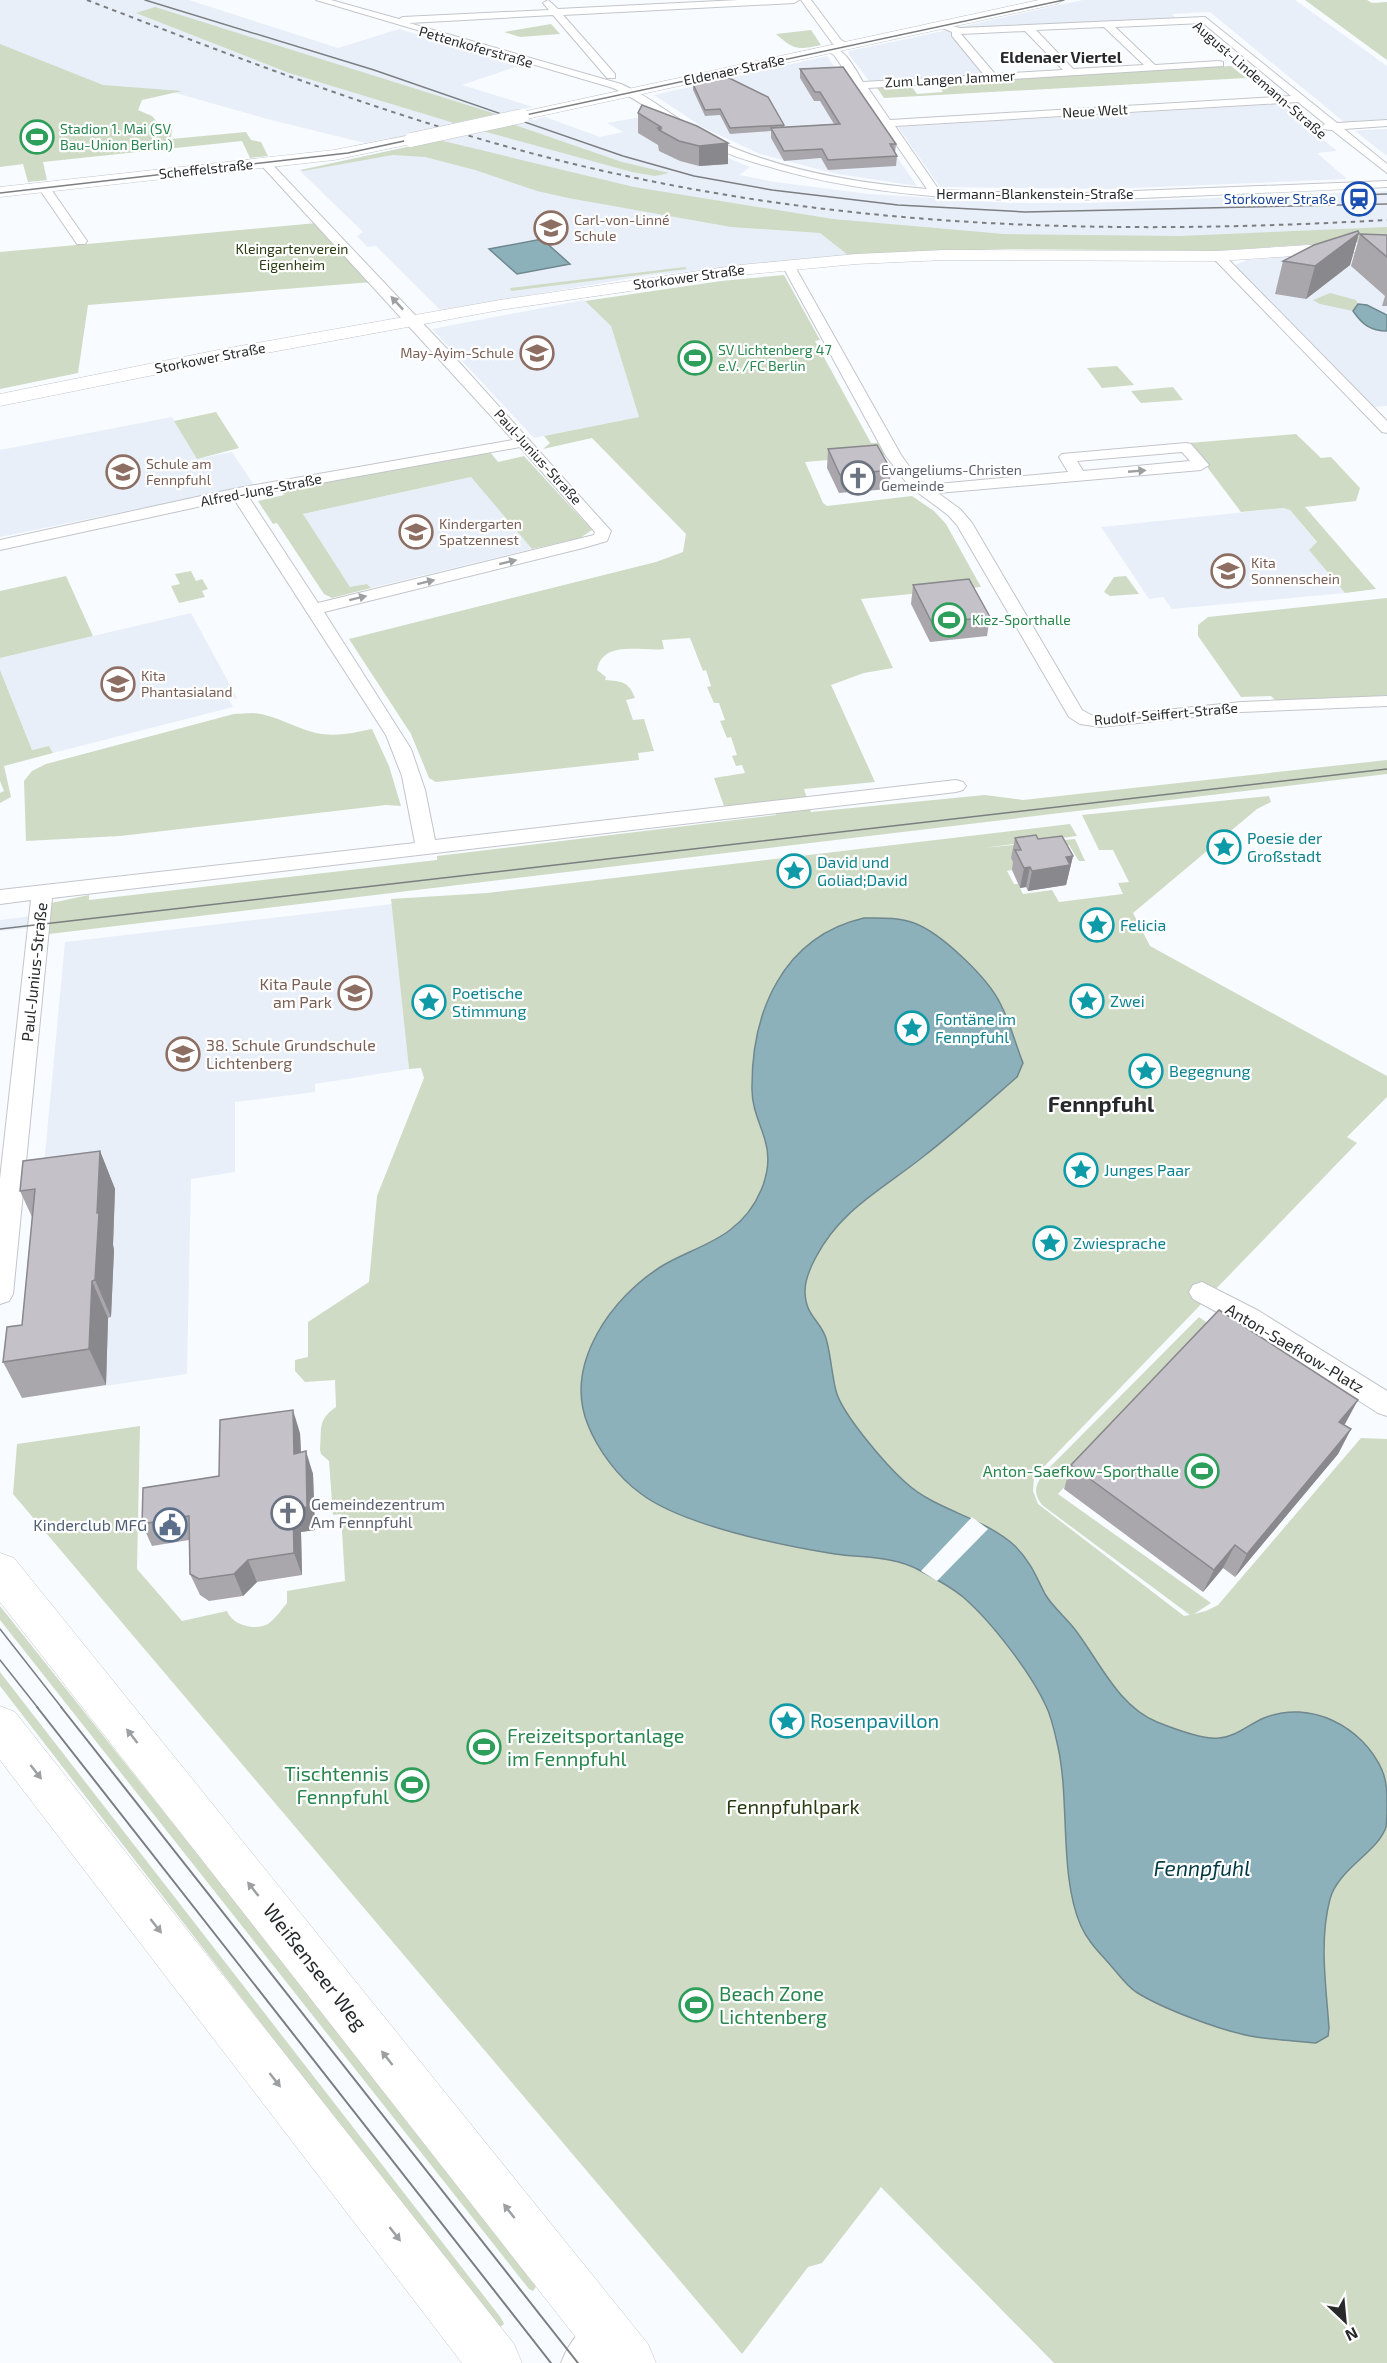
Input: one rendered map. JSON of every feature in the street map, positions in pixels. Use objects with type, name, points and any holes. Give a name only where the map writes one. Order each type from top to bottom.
[{"type":"main road","name":"Eldenaer Straße","points":[[411,140],[1057,0]]},
{"type":"main road","name":"Scheffelstraße","points":[[0,192],[334,155],[411,140]]},
{"type":"main road","name":"Storkower Straße","points":[[0,400],[414,321],[656,280],[788,265],[975,254],[1218,256],[1387,245]]},
{"type":"main road","name":"Weißenseer Weg","points":[[0,1571],[605,2353]]},
{"type":"main road","points":[[0,1726],[495,2363]]},
{"type":"street","name":"Pettenkoferstraße","points":[[321,0],[632,92]]},
{"type":"street","points":[[545,0],[611,76]]},
{"type":"street","points":[[395,22],[414,18],[794,0]]},
{"type":"street","points":[[806,0],[837,42],[838,53],[921,169],[933,188],[934,194]]},
{"type":"street","points":[[943,25],[959,31],[1189,20]]},
{"type":"street","name":"August-Lindemann-Straße","points":[[1189,20],[1205,20],[1387,170]]},
{"type":"street","name":"August-Lindemann-Straße","points":[[1189,20],[1223,50]]},
{"type":"street","points":[[1106,24],[1153,68]]},
{"type":"street","points":[[1028,28],[1071,73]]},
{"type":"street","points":[[959,31],[955,34],[992,77]]},
{"type":"street","points":[[565,71],[600,63]]},
{"type":"street","name":"Zum Langen Jammer","points":[[860,84],[1219,64]]},
{"type":"street","name":"August-Lindemann-Straße","points":[[1269,90],[1296,113]]},
{"type":"street","name":"Hermann-Blankenstein-Straße","points":[[632,92],[700,137],[753,159],[828,180],[934,194],[1091,197],[1384,184]]},
{"type":"street","name":"Neue Welt","points":[[888,123],[1302,99]]},
{"type":"street","points":[[1335,126],[1387,123]]},
{"type":"street","name":"August-Lindemann-Straße","points":[[1329,141],[1313,127],[1335,126]]},
{"type":"street","name":"Paul-Junius-Straße","points":[[266,163],[414,321],[603,531],[601,538],[315,609]]},
{"type":"street","points":[[1366,172],[1384,184]]},
{"type":"street","points":[[44,187],[81,241]]},
{"type":"street","points":[[1218,256],[1387,429]]},
{"type":"street","name":"Rudolf-Seiffert-Straße","points":[[788,265],[906,475],[954,512],[964,523],[1075,713],[1086,720],[1100,722],[1241,707],[1387,701]]},
{"type":"street","name":"Alfred-Jung-Straße","points":[[0,544],[238,493],[524,442]]},
{"type":"street","points":[[924,490],[1201,465],[1186,447],[1067,457],[1078,476]]},
{"type":"street","points":[[238,493],[395,735],[405,754],[418,793],[426,847]]},
{"type":"street","name":"Paul-Junius-Straße","points":[[0,1294],[42,891],[956,786]]},
{"type":"street","points":[[6,896],[42,891]]},
{"type":"street","name":"Anton-Saefkow-Platz","points":[[1203,1292],[1250,1318],[1387,1405]]},
{"type":"shaded area","points":[[0,0],[189,0],[338,48],[399,29],[521,65],[462,85],[533,107],[512,111],[516,113],[534,120],[545,117],[600,137],[623,132],[607,123],[647,116],[692,143],[750,167],[739,175],[775,182],[869,194],[1011,203],[1089,203],[1387,191],[1387,233],[1294,242],[817,230],[848,255],[645,276],[440,310],[376,246],[367,247],[357,236],[363,232],[299,170],[407,147],[389,138],[365,143],[267,119],[165,90],[122,98],[0,49]]},
{"type":"shaded area","points":[[1083,0],[1295,0],[1387,66],[1387,119],[1344,122],[1210,12],[1172,14],[1176,18],[965,29],[959,27]]},
{"type":"shaded area","points":[[948,30],[988,76],[870,82],[848,53],[849,51]]},
{"type":"shaded area","points":[[827,56],[917,186],[837,174],[760,154],[704,128],[654,95]]},
{"type":"shaded area","points":[[1280,104],[1337,151],[1317,153],[1347,179],[1108,189],[940,187],[898,127]]},
{"type":"shaded area","points":[[1387,129],[1387,156],[1355,131],[1365,130]]},
{"type":"shaded area","points":[[1387,250],[1387,406],[1374,407],[1235,265],[1247,260]]},
{"type":"shaded area","name":"May-Ayim-Schule","points":[[584,300],[611,326],[639,417],[534,438],[432,329]]},
{"type":"shaded area","name":"Schule am Fennpfuhl","points":[[172,417],[197,459],[232,452],[254,485],[0,537],[0,450]]},
{"type":"shaded area","name":"Kindergarten Spatzennest","points":[[471,477],[532,549],[371,588],[367,584],[350,588],[303,514]]},
{"type":"shaded area","name":"Kita Sonnenschein","points":[[1283,508],[1290,510],[1317,543],[1310,550],[1345,593],[1172,609],[1163,597],[1149,599],[1101,527]]},
{"type":"shaded area","name":"Kita Phantasialand","points":[[191,613],[237,698],[229,700],[233,707],[53,753],[49,746],[32,750],[0,670],[0,658]]},
{"type":"shaded area","points":[[392,904],[409,1069],[315,1084],[315,1092],[235,1102],[235,1172],[191,1179],[187,1374],[22,1398],[65,942]]},
{"type":"shaded area","points":[[32,916],[31,928],[0,931],[0,920]]},
{"type":"green space","points":[[1305,0],[1387,2],[1387,60]]},
{"type":"green space","points":[[155,7],[496,114],[454,123],[289,73],[136,13]]},
{"type":"green space","points":[[551,24],[560,34],[520,37],[504,32]]},
{"type":"green space","points":[[811,30],[821,45],[796,47],[776,34]]},
{"type":"green space","points":[[0,44],[103,85],[182,91],[142,100],[138,110],[152,116],[162,128],[172,128],[171,139],[246,132],[251,140],[261,142],[268,156],[250,158],[242,141],[43,162],[47,180],[28,182],[23,164],[0,167]]},
{"type":"green space","points":[[1231,66],[1246,78],[884,98],[875,85],[909,83],[917,94],[943,92],[935,82]]},
{"type":"green space","points":[[512,124],[622,162],[669,173],[655,176],[632,172],[479,130]]},
{"type":"green space","points":[[439,140],[634,187],[833,219],[1004,234],[1180,236],[1387,227],[1387,239],[1214,251],[1006,249],[848,255],[820,233],[731,227],[568,198],[537,191],[475,170],[425,157],[393,155],[301,170]]},
{"type":"green space","name":"Kleingartenverein Eigenheim","points":[[317,223],[372,282],[88,305],[78,373],[0,389],[0,252]]},
{"type":"green space","points":[[685,267],[687,269],[511,291],[510,288]]},
{"type":"green space","points":[[784,275],[820,340],[815,341],[871,443],[878,443],[885,455],[805,462],[823,503],[827,506],[912,496],[934,511],[946,524],[981,587],[861,599],[893,668],[864,673],[831,685],[875,782],[804,789],[807,798],[724,806],[714,778],[745,773],[742,765],[736,766],[732,756],[737,755],[731,737],[727,738],[720,721],[725,720],[719,703],[714,703],[707,687],[711,686],[706,670],[703,671],[690,638],[662,640],[664,649],[615,651],[607,654],[601,660],[597,670],[606,677],[605,680],[624,683],[633,693],[635,698],[626,700],[633,720],[644,719],[654,751],[638,753],[639,760],[436,782],[429,778],[411,734],[349,639],[656,562],[683,552],[686,534],[592,438],[543,449],[550,443],[544,436],[639,417],[611,326],[585,301],[721,281]]},
{"type":"green space","points":[[1330,293],[1356,300],[1358,304],[1353,311],[1320,304],[1313,300]]},
{"type":"green space","points":[[1117,366],[1134,385],[1102,388],[1087,368]]},
{"type":"green space","points":[[1173,387],[1183,400],[1141,403],[1131,391]]},
{"type":"green space","points":[[216,412],[239,448],[197,459],[174,421]]},
{"type":"green space","points":[[1296,434],[1321,458],[1331,457],[1360,488],[1356,501],[1305,507],[1376,589],[1345,593],[1309,550],[1317,542],[1290,510],[1283,508],[1241,512],[1189,443]]},
{"type":"green space","points":[[490,452],[498,462],[524,456],[592,530],[580,538],[532,549],[471,477],[303,514],[350,587],[367,584],[371,588],[332,598],[324,594],[277,523],[273,524],[258,501],[284,495],[280,489]]},
{"type":"green space","points":[[191,571],[196,581],[202,579],[208,589],[202,591],[205,597],[179,603],[171,586],[180,584],[175,574]]},
{"type":"green space","points":[[66,576],[93,636],[0,658],[0,591]]},
{"type":"green space","points":[[1126,576],[1139,594],[1110,596],[1104,592],[1114,577]]},
{"type":"green space","points":[[1387,598],[1387,695],[1351,699],[1275,700],[1271,696],[1241,697],[1198,636],[1198,625],[1208,617]]},
{"type":"green space","points":[[0,670],[32,750],[49,746],[53,753],[4,766],[11,797],[0,803],[0,793],[4,791],[0,781]]},
{"type":"green space","points":[[253,713],[269,716],[308,731],[330,735],[372,729],[389,766],[401,806],[386,805],[120,836],[26,841],[24,781],[32,771],[46,764],[234,714]]},
{"type":"green space","points":[[1387,760],[1387,774],[49,934],[51,903],[89,895],[89,900],[437,860],[437,856],[776,815],[774,809],[808,805],[811,812],[985,795],[1023,800]]},
{"type":"green space","name":"Fennpfuhlpark","points":[[1269,796],[1271,802],[1257,809],[1133,913],[1150,946],[1387,1076],[1387,1097],[1347,1137],[1357,1143],[1034,1477],[1033,1491],[1038,1504],[1184,1616],[1190,1615],[1042,1505],[1036,1490],[1043,1474],[1199,1317],[1213,1327],[1058,1494],[1211,1603],[1194,1614],[1218,1605],[1361,1438],[1387,1439],[1387,2363],[1054,2363],[881,2187],[822,2263],[808,2267],[742,2354],[13,1494],[17,1444],[140,1426],[137,1569],[182,1621],[227,1611],[238,1623],[250,1627],[262,1626],[271,1622],[287,1603],[287,1591],[345,1581],[341,1514],[333,1515],[329,1461],[320,1450],[323,1421],[336,1407],[335,1380],[305,1382],[295,1371],[295,1360],[308,1357],[308,1322],[369,1282],[377,1196],[424,1078],[421,1068],[409,1069],[391,899],[487,893],[1070,824],[1077,836],[983,848],[1075,839],[1085,861],[1079,861],[1069,845],[1011,858],[1017,869],[1007,871],[1023,894],[1052,890],[1059,902],[1123,894],[1118,883],[1129,882],[1113,850],[1099,850],[1082,815]]},
{"type":"green space","points":[[0,1606],[537,2281],[533,2291],[529,2289],[0,1620]]},
{"type":"green space","points":[[0,1672],[501,2318],[504,2324],[498,2329],[0,1686]]},
{"type":"water","points":[[542,239],[570,264],[517,274],[489,249]]},
{"type":"water","points":[[1358,304],[1367,305],[1387,315],[1387,331],[1376,330],[1363,323],[1353,311]]},
{"type":"water","name":"Fennpfuhl","points":[[864,918],[908,921],[925,928],[950,946],[974,969],[994,993],[1010,1025],[1023,1063],[1017,1077],[971,1117],[850,1213],[826,1240],[816,1257],[806,1282],[806,1300],[811,1313],[825,1335],[840,1401],[866,1439],[887,1464],[917,1492],[988,1527],[1015,1546],[1029,1563],[1048,1598],[1082,1639],[1109,1680],[1119,1693],[1143,1715],[1179,1730],[1212,1738],[1231,1735],[1264,1718],[1281,1713],[1299,1712],[1317,1715],[1348,1730],[1362,1741],[1373,1755],[1382,1770],[1386,1783],[1386,1827],[1375,1845],[1334,1888],[1330,1899],[1324,1947],[1329,2028],[1328,2036],[1316,2043],[1243,2034],[1211,2025],[1162,2006],[1129,1987],[1091,1943],[1081,1926],[1070,1885],[1062,1768],[1050,1716],[1021,1663],[998,1633],[963,1597],[930,1576],[899,1562],[788,1546],[680,1515],[640,1493],[624,1479],[603,1453],[588,1425],[582,1402],[582,1379],[587,1356],[610,1314],[643,1279],[662,1266],[714,1240],[740,1222],[756,1201],[761,1190],[768,1165],[765,1140],[753,1103],[753,1061],[765,1007],[777,982],[792,960],[812,942],[836,928]]},
{"type":"pier","points":[[972,1517],[988,1529],[937,1581],[921,1571]]},
{"type":"building","points":[[843,67],[896,144],[890,144],[897,156],[828,160],[822,149],[784,151],[771,128],[840,124],[820,92],[815,92],[800,69]]},
{"type":"building","points":[[727,77],[768,97],[784,125],[730,128],[720,109],[705,110],[693,84]]},
{"type":"building","points":[[642,105],[697,126],[728,143],[699,146],[679,141],[659,130],[661,129],[658,128],[661,127],[638,113]]},
{"type":"building","points":[[1358,231],[1359,233],[1315,266],[1283,261],[1314,245]]},
{"type":"building","points":[[1360,234],[1387,235],[1387,257]]},
{"type":"building","points":[[877,445],[891,470],[840,475],[828,449]]},
{"type":"building","points":[[969,579],[990,617],[932,623],[913,585]]},
{"type":"building","points":[[1036,835],[1038,839],[1062,836],[1073,856],[1066,857],[1070,865],[1032,871],[1030,867],[1024,868],[1015,850],[1021,850],[1015,838]]},
{"type":"building","points":[[100,1151],[97,1213],[99,1213],[95,1280],[92,1281],[89,1349],[3,1362],[7,1327],[22,1325],[35,1189],[20,1191],[23,1161]]},
{"type":"building","name":"Anton-Saefkow-Sporthalle","points":[[1219,1310],[1358,1400],[1339,1422],[1351,1429],[1247,1554],[1235,1545],[1214,1570],[1071,1465]]},
{"type":"building","points":[[293,1410],[294,1454],[306,1451],[307,1507],[293,1510],[294,1553],[248,1560],[234,1574],[199,1579],[190,1574],[189,1516],[142,1524],[143,1488],[219,1476],[220,1420]]},
{"type":"tram line","points":[[145,0],[374,70],[513,118]]},
{"type":"tram line","points":[[513,118],[1064,0]]},
{"type":"tram line","points":[[0,193],[348,153],[513,118]]},
{"type":"tram line","points":[[513,118],[623,156],[694,176],[772,190],[898,205],[1025,212],[1387,204]]},
{"type":"tram line","points":[[1358,195],[1387,194]]},
{"type":"tram line","points":[[0,929],[1387,769]]},
{"type":"tram line","points":[[0,1629],[62,1708]]},
{"type":"tram line","points":[[0,1660],[38,1708]]},
{"type":"tram line","points":[[37,1707],[551,2363]]},
{"type":"tram line","points":[[61,1707],[578,2363]]},
{"type":"railway","points":[[87,0],[338,94],[466,135],[595,169],[694,189],[792,205],[890,216],[989,223],[1087,227],[1186,227],[1387,220]]},
{"type":"place","name":"Stadion 1. Mai (SV Bau-Union Berlin)","points":[[37,137]]},
{"type":"place","name":"Storkower Straße","points":[[1359,199]]},
{"type":"place","name":"Carl-von-Linné Schule","points":[[551,228]]},
{"type":"place","name":"May-Ayim-Schule","points":[[537,353]]},
{"type":"place","name":"SV Lichtenberg 47 e.V. /FC Berlin","points":[[695,358]]},
{"type":"place","name":"Schule am Fennpfuhl","points":[[123,472]]},
{"type":"place","name":"Evangeliums-Christen Gemeinde","points":[[858,478]]},
{"type":"place","name":"Kindergarten Spatzennest","points":[[416,532]]},
{"type":"place","name":"Kita Sonnenschein","points":[[1228,571]]},
{"type":"place","name":"Kiez-Sporthalle","points":[[949,620]]},
{"type":"place","name":"Kita Phantasialand","points":[[118,684]]},
{"type":"place","name":"Poesie der Großstadt","points":[[1224,847]]},
{"type":"place","name":"David und Goliad;David","points":[[794,871]]},
{"type":"place","name":"Felicia","points":[[1097,925]]},
{"type":"place","name":"Kita Paule am Park","points":[[355,993]]},
{"type":"place","name":"Zwei","points":[[1087,1001]]},
{"type":"place","name":"Poetische Stimmung","points":[[429,1002]]},
{"type":"place","name":"Fontäne im Fennpfuhl","points":[[912,1028]]},
{"type":"place","name":"38. Schule Grundschule Lichtenberg","points":[[183,1054]]},
{"type":"place","name":"Begegnung","points":[[1146,1071]]},
{"type":"place","name":"Junges Paar","points":[[1081,1170]]},
{"type":"place","name":"Zwiesprache","points":[[1050,1243]]},
{"type":"place","name":"Anton-Saefkow-Sporthalle","points":[[1202,1471]]},
{"type":"place","name":"Gemeindezentrum Am Fennpfuhl","points":[[288,1513]]},
{"type":"place","name":"Kinderclub MFG","points":[[170,1525]]},
{"type":"place","name":"Rosenpavillon","points":[[787,1721]]},
{"type":"place","name":"Freizeitsportanlage im Fennpfuhl","points":[[484,1747]]},
{"type":"place","name":"Tischtennis Fennpfuhl","points":[[412,1785]]},
{"type":"place","name":"Beach Zone Lichtenberg","points":[[696,2005]]},
{"type":"district","name":"Eldenaer Viertel","points":[[1061,57]]},
{"type":"district","name":"Fennpfuhl","points":[[1101,1104]]}]
